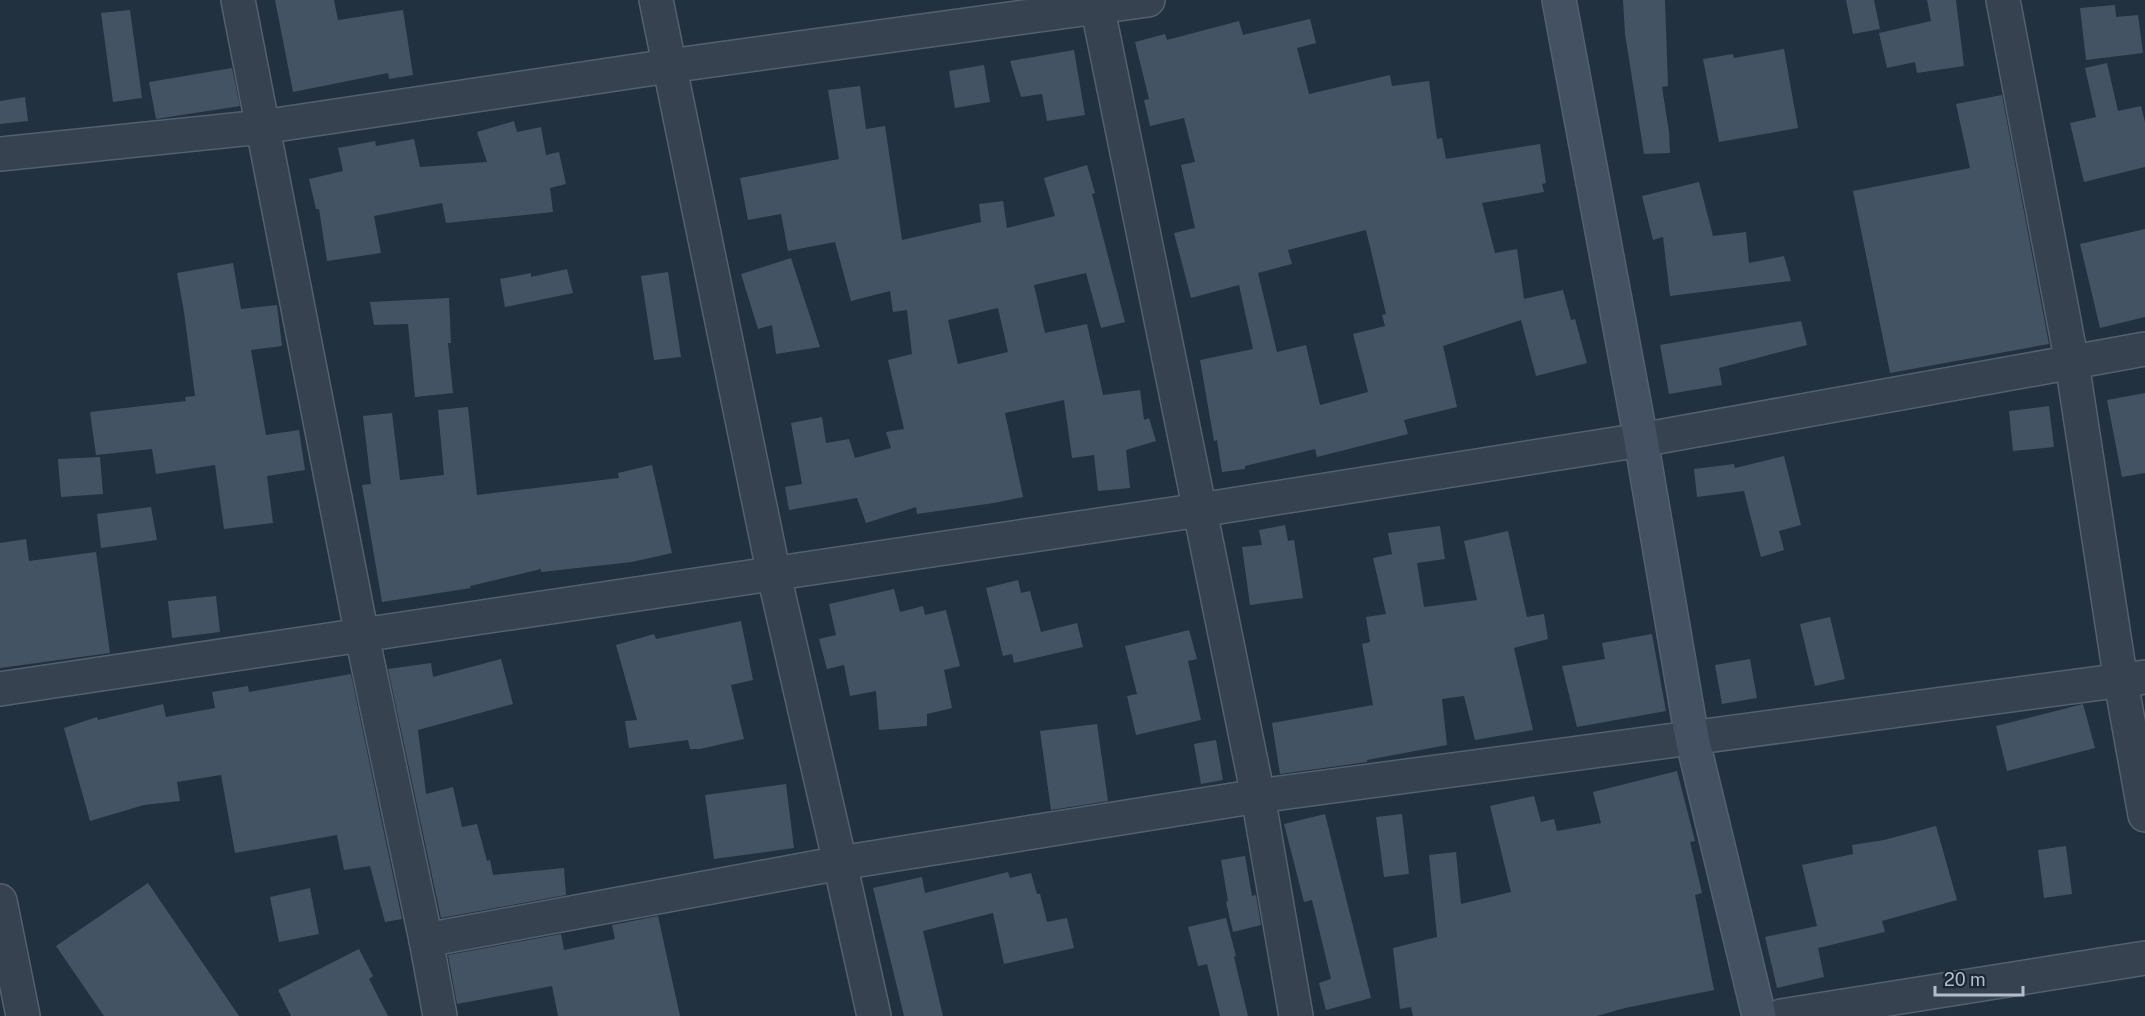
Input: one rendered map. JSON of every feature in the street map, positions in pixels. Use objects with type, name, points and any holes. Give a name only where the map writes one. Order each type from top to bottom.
[{"type":"main road","points":[[1559,0],[1641,440],[1692,738],[1759,1016]]},
{"type":"street","points":[[238,0],[362,636],[440,1016]]},
{"type":"street","points":[[656,0],[774,575],[874,1016]]},
{"type":"street","points":[[0,154],[262,127],[1097,3],[1149,0]]},
{"type":"street","points":[[2003,0],[2133,679],[2145,815]]},
{"type":"street","points":[[1097,3],[1258,796],[1296,1016]]},
{"type":"street","points":[[0,689],[1200,510],[1641,440],[2145,350]]},
{"type":"street","points":[[426,940],[840,863],[1258,796],[2133,679]]},
{"type":"street","points":[[0,902],[23,1016]]},
{"type":"street","points":[[1781,1016],[2145,958]]},
{"type":"building","points":[[275,0],[334,0],[338,20],[403,10],[413,75],[389,79],[388,73],[293,92]]},
{"type":"building","points":[[1623,0],[1665,0],[1668,86],[1662,87],[1670,153],[1644,154],[1625,34]]},
{"type":"building","points":[[1846,0],[1874,0],[1880,29],[1853,34]]},
{"type":"building","points":[[1927,0],[1956,0],[1964,66],[1917,73],[1915,62],[1887,68],[1879,33],[1931,21]]},
{"type":"building","points":[[2115,5],[2116,17],[2138,15],[2143,53],[2086,60],[2080,8]]},
{"type":"building","points":[[130,10],[142,98],[113,102],[101,13]]},
{"type":"building","points":[[1310,19],[1316,43],[1297,48],[1309,94],[1390,75],[1392,86],[1429,81],[1437,139],[1442,138],[1446,159],[1540,144],[1546,183],[1542,184],[1544,192],[1482,203],[1495,253],[1517,249],[1524,299],[1563,290],[1571,320],[1575,319],[1587,363],[1536,376],[1521,320],[1443,346],[1457,407],[1404,420],[1408,434],[1317,457],[1315,449],[1245,466],[1245,469],[1222,472],[1217,440],[1214,441],[1200,360],[1253,349],[1239,285],[1191,298],[1174,233],[1195,228],[1181,165],[1195,162],[1184,118],[1150,126],[1144,100],[1149,99],[1135,42],[1165,34],[1167,40],[1239,21],[1243,35]],"holes":[[[1366,230],[1386,314],[1382,315],[1385,326],[1353,334],[1368,392],[1320,405],[1306,345],[1277,352],[1258,273],[1292,264],[1288,250]]]},
{"type":"building","points":[[1784,49],[1798,128],[1719,142],[1703,59],[1733,54],[1734,58]]},
{"type":"building","points":[[1074,50],[1085,115],[1047,121],[1042,94],[1021,97],[1010,61]]},
{"type":"building","points":[[2107,63],[2118,111],[2141,106],[2145,122],[2145,167],[2084,182],[2070,123],[2096,117],[2085,68]]},
{"type":"building","points":[[984,65],[990,102],[955,108],[949,71]]},
{"type":"building","points":[[232,68],[240,106],[156,119],[149,82]]},
{"type":"building","points":[[860,86],[866,129],[885,126],[902,240],[981,222],[979,204],[1003,201],[1007,228],[1055,216],[1044,178],[1087,165],[1095,193],[1092,194],[1125,322],[1101,328],[1086,273],[1034,285],[1045,333],[1087,324],[1103,395],[1140,390],[1144,420],[1149,418],[1156,441],[1126,450],[1130,488],[1098,491],[1094,455],[1072,458],[1064,400],[1005,413],[1023,497],[917,514],[916,507],[866,523],[857,498],[789,510],[785,487],[802,484],[791,423],[822,417],[826,443],[849,439],[855,458],[891,448],[886,432],[904,429],[888,360],[912,354],[907,310],[893,312],[890,291],[851,301],[835,242],[788,251],[781,214],[748,220],[740,178],[839,159],[828,90]],"holes":[[[998,308],[1008,352],[958,364],[948,320]]]},
{"type":"building","points":[[2002,95],[2049,344],[1890,373],[1853,191],[1970,168],[1956,104]]},
{"type":"building","points":[[25,97],[28,121],[0,124],[0,101]]},
{"type":"building","points":[[514,121],[517,132],[541,127],[546,155],[559,152],[566,184],[550,188],[553,212],[446,223],[442,203],[374,216],[381,253],[327,261],[319,209],[316,209],[309,179],[343,171],[338,148],[375,141],[376,146],[414,139],[420,167],[487,162],[477,132]]},
{"type":"building","points":[[1699,182],[1713,236],[1746,232],[1749,263],[1784,256],[1791,281],[1670,296],[1663,237],[1653,240],[1642,196]]},
{"type":"building","points":[[2145,229],[2145,317],[2100,328],[2080,244]]},
{"type":"building","points":[[791,258],[820,347],[776,354],[772,325],[758,329],[741,274]]},
{"type":"building","points":[[233,263],[241,309],[277,305],[282,346],[251,350],[266,435],[299,430],[305,470],[267,476],[273,523],[224,529],[215,465],[156,474],[152,449],[96,455],[90,412],[186,401],[185,397],[195,396],[177,273]]},
{"type":"building","points":[[567,269],[573,293],[505,307],[500,279],[531,273],[531,277]]},
{"type":"building","points":[[668,272],[681,357],[654,360],[641,276]]},
{"type":"building","points":[[449,298],[451,343],[448,343],[453,393],[415,397],[408,324],[374,325],[370,302]]},
{"type":"building","points":[[1801,321],[1807,345],[1719,368],[1722,385],[1669,394],[1660,345]]},
{"type":"building","points":[[2145,393],[2145,473],[2122,477],[2107,400]]},
{"type":"building","points":[[2049,406],[2054,447],[2013,451],[2009,411]]},
{"type":"building","points":[[468,407],[477,495],[619,478],[618,473],[652,465],[672,553],[632,562],[541,572],[541,569],[470,586],[471,588],[382,602],[362,485],[371,484],[363,416],[392,413],[400,480],[444,475],[438,410]]},
{"type":"building","points":[[1784,456],[1801,525],[1779,531],[1784,550],[1761,557],[1744,491],[1697,497],[1694,469],[1734,464],[1735,468]]},
{"type":"building","points":[[100,457],[103,494],[61,497],[58,459]]},
{"type":"building","points":[[151,507],[157,540],[101,548],[97,514]]},
{"type":"building","points":[[1285,525],[1288,541],[1294,540],[1303,598],[1250,605],[1242,547],[1262,545],[1259,530]]},
{"type":"building","points":[[1440,526],[1445,559],[1417,563],[1424,607],[1477,600],[1464,541],[1508,531],[1527,617],[1544,614],[1548,639],[1514,648],[1533,730],[1475,740],[1464,696],[1442,699],[1447,745],[1367,760],[1367,762],[1280,774],[1272,723],[1373,705],[1362,644],[1370,642],[1366,617],[1386,614],[1373,558],[1392,554],[1388,533]]},
{"type":"building","points":[[26,539],[29,561],[96,552],[110,653],[0,668],[0,543]]},
{"type":"building","points":[[1018,580],[1021,593],[1030,591],[1041,632],[1077,623],[1083,647],[1014,663],[1012,654],[1003,656],[986,588]]},
{"type":"building","points":[[894,589],[900,612],[923,606],[925,615],[946,610],[960,666],[944,670],[952,708],[927,714],[927,726],[879,730],[876,691],[850,696],[844,665],[827,669],[819,639],[836,635],[829,604]]},
{"type":"building","points":[[216,596],[220,632],[172,638],[168,601]]},
{"type":"building","points":[[1830,617],[1845,679],[1815,686],[1800,624]]},
{"type":"building","points":[[741,621],[753,680],[731,685],[744,739],[700,749],[690,749],[688,740],[629,748],[625,721],[637,720],[616,645],[654,634],[656,639]]},
{"type":"building","points":[[1189,630],[1197,659],[1188,661],[1201,720],[1136,735],[1127,696],[1137,694],[1125,646]]},
{"type":"building","points":[[1652,634],[1666,711],[1577,727],[1562,666],[1605,659],[1602,643]]},
{"type":"building","points":[[501,659],[513,704],[418,730],[426,794],[453,787],[462,827],[477,824],[493,875],[564,868],[566,895],[441,918],[388,669],[431,663],[433,677]]},
{"type":"building","points":[[1750,659],[1757,698],[1722,704],[1715,665]]},
{"type":"building","points":[[351,674],[402,919],[385,922],[370,866],[344,870],[337,835],[235,853],[221,775],[177,782],[180,801],[144,805],[90,821],[64,728],[97,717],[98,720],[163,704],[166,717],[215,708],[212,692],[248,686],[249,692]]},
{"type":"building","points":[[2083,704],[2095,748],[2007,771],[1996,726]]},
{"type":"building","points":[[1097,724],[1108,801],[1051,810],[1040,731]]},
{"type":"building","points":[[1216,740],[1223,780],[1201,784],[1194,744]]},
{"type":"building","points":[[1677,771],[1695,841],[1690,842],[1702,893],[1695,895],[1714,990],[1597,1016],[1413,1016],[1411,1007],[1400,1009],[1393,948],[1437,937],[1429,855],[1456,852],[1461,904],[1511,892],[1490,806],[1534,796],[1541,822],[1554,819],[1557,831],[1601,823],[1593,792]]},
{"type":"building","points":[[786,784],[794,848],[714,859],[705,795]]},
{"type":"building","points":[[1325,814],[1371,998],[1326,1010],[1319,983],[1331,979],[1312,900],[1304,902],[1284,824]]},
{"type":"building","points":[[1402,814],[1409,874],[1384,877],[1376,817]]},
{"type":"building","points":[[1936,826],[1957,900],[1882,921],[1885,932],[1818,948],[1824,977],[1777,988],[1765,937],[1817,926],[1802,865],[1853,854],[1852,845],[1884,840]]},
{"type":"building","points":[[2066,846],[2072,894],[2044,898],[2038,850]]},
{"type":"building","points":[[1245,856],[1252,896],[1256,895],[1261,925],[1233,932],[1226,902],[1228,901],[1221,860]]},
{"type":"building","points":[[1008,872],[1010,878],[1031,873],[1037,894],[1040,894],[1047,922],[1067,918],[1074,948],[1004,964],[993,913],[923,931],[943,1016],[904,1016],[873,888],[922,877],[925,893]]},
{"type":"building","points":[[148,883],[239,1016],[104,1016],[56,946]]},
{"type":"building","points":[[310,888],[319,934],[279,942],[270,897]]},
{"type":"building","points":[[658,916],[680,1016],[558,1016],[552,986],[457,1004],[448,955],[561,934],[564,950],[615,939],[612,925]]},
{"type":"building","points":[[1226,918],[1248,1016],[1220,1016],[1207,964],[1198,966],[1188,927]]},
{"type":"building","points":[[359,949],[373,976],[369,979],[388,1016],[291,1016],[278,990]]}]
